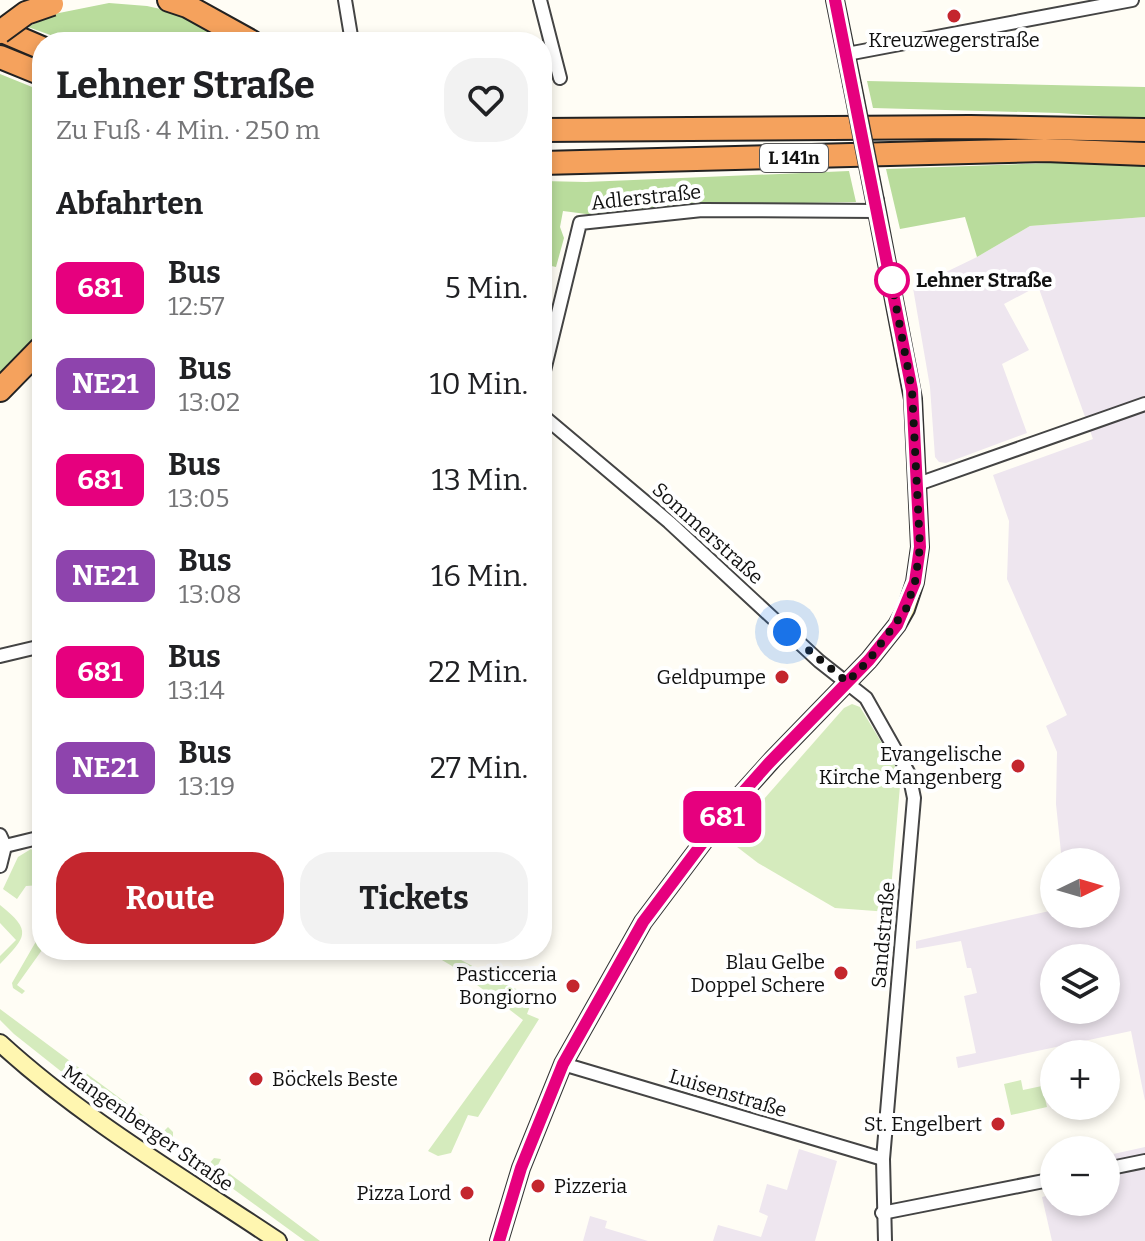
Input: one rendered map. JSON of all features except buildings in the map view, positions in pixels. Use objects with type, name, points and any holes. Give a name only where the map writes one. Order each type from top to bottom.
[{"type":"highway","points":[[169,0],[187,6],[234,32]]},
{"type":"highway","points":[[0,31],[26,13],[59,2]]},
{"type":"highway","points":[[0,31],[32,44]]},
{"type":"highway","points":[[0,57],[32,70]]},
{"type":"highway","name":"L 141n","points":[[552,130],[970,127],[1145,130]]},
{"type":"highway","name":"L 141n","points":[[552,163],[1045,150],[1145,154]]},
{"type":"highway","points":[[0,390],[32,357]]},
{"type":"main road","points":[[499,1241],[521,1168],[563,1064],[643,922],[728,809],[853,686],[906,609],[915,582],[920,547],[912,390],[835,0]]},
{"type":"main road","name":"Mangenberger Straße","points":[[0,1043],[89,1115],[278,1241]]},
{"type":"street","points":[[345,0],[350,32]]},
{"type":"street","points":[[540,0],[548,32]]},
{"type":"street","points":[[847,54],[1132,0]]},
{"type":"street","points":[[552,47],[560,78]]},
{"type":"street","name":"Adlerstraße","points":[[552,338],[580,223],[702,210],[876,206]]},
{"type":"street","points":[[918,484],[1145,404]]},
{"type":"street","name":"Sommerstraße","points":[[552,423],[669,522],[819,661],[853,686]]},
{"type":"street","points":[[0,656],[32,648]]},
{"type":"street","name":"Sandstraße","points":[[853,686],[904,765],[914,789],[883,1159],[885,1241]]},
{"type":"street","points":[[0,866],[3,841],[32,838]]},
{"type":"street","name":"Luisenstraße","points":[[563,1064],[883,1159]]},
{"type":"street","points":[[1120,1166],[1145,1161]]},
{"type":"street","points":[[882,1213],[1040,1182]]},
{"type":"shaded area","points":[[1145,217],[1145,1101],[1131,1031],[1089,1040],[1040,1040],[1040,1050],[958,1068],[956,1057],[976,1053],[964,996],[977,993],[971,968],[967,968],[961,941],[916,949],[916,941],[1040,913],[1040,928],[1120,928],[1120,848],[1061,848],[1056,804],[1057,752],[1046,726],[1067,715],[1007,579],[1009,521],[993,475],[1093,439],[1038,286],[1004,304],[1029,350],[1002,364],[1027,433],[946,463],[939,462],[935,457],[930,387],[913,288],[977,257],[1030,226]]},
{"type":"shaded area","points":[[1145,1147],[1145,1241],[1052,1241],[1046,1216],[1120,1216],[1120,1153]]},
{"type":"shaded area","points":[[799,1149],[837,1161],[815,1241],[713,1241],[718,1225],[761,1237],[768,1216],[759,1212],[767,1184],[787,1190]]},
{"type":"shaded area","points":[[590,1216],[607,1221],[605,1228],[648,1241],[583,1241]]},
{"type":"green space","points":[[109,3],[147,6],[183,14],[214,32],[42,32],[28,27],[54,14]]},
{"type":"green space","points":[[0,74],[32,87],[32,346],[0,380]]},
{"type":"green space","points":[[867,81],[1145,87],[1145,119],[1059,113],[873,108]]},
{"type":"green space","points":[[1145,162],[1145,217],[1030,226],[977,257],[965,217],[900,229],[886,169]]},
{"type":"green space","points":[[849,171],[856,202],[705,205],[594,215],[563,211],[560,227],[564,238],[556,267],[552,266],[552,181]]},
{"type":"green space","points":[[852,704],[860,707],[894,763],[900,786],[889,912],[835,908],[758,863],[728,840],[844,708]]},
{"type":"green space","points":[[32,850],[32,886],[26,886],[17,899],[3,889],[18,857]]},
{"type":"green space","points":[[0,905],[18,921],[22,934],[16,947],[0,964],[0,956],[16,940],[0,923]]},
{"type":"green space","points":[[32,948],[32,960],[35,960],[17,985],[25,991],[22,994],[13,988],[12,983]]},
{"type":"green space","points":[[442,960],[461,960],[533,998],[527,1014],[539,1019],[478,1117],[468,1115],[451,1153],[438,1156],[428,1151],[523,1020]]},
{"type":"green space","points":[[0,1009],[164,1131],[168,1127],[173,1137],[165,1141],[152,1138],[106,1107],[14,1034],[0,1020]]},
{"type":"green space","points":[[1021,1080],[1023,1090],[1040,1086],[1040,1109],[1011,1115],[1004,1084]]},
{"type":"green space","points":[[214,1158],[221,1159],[218,1165],[320,1241],[305,1241],[210,1172],[208,1165]]},
{"type":"bus line","name":"681","points":[[499,1241],[521,1168],[563,1064],[643,922],[728,809],[869,660],[897,625],[915,582],[920,547],[912,390],[835,0]]},
{"type":"place","name":"Kreuzwegerstraße","points":[[954,16]]},
{"type":"place","name":"Lehner Straße","points":[[892,280]]},
{"type":"place","name":"Geldpumpe","points":[[782,677]]},
{"type":"place","name":"Evangelische Kirche Mangenberg","points":[[1018,766]]},
{"type":"place","name":"Blau Gelbe Doppel Schere","points":[[841,973]]},
{"type":"place","name":"Pasticceria Bongiorno","points":[[573,986]]},
{"type":"place","name":"Böckels Beste","points":[[256,1079]]},
{"type":"place","name":"St. Engelbert","points":[[998,1124]]},
{"type":"place","name":"Pizzeria","points":[[538,1186]]},
{"type":"place","name":"Pizza Lord","points":[[467,1193]]},
{"type":"route","points":[[787,632],[847,682],[897,625],[915,582],[920,547],[913,399],[889,269],[892,280]]}]
